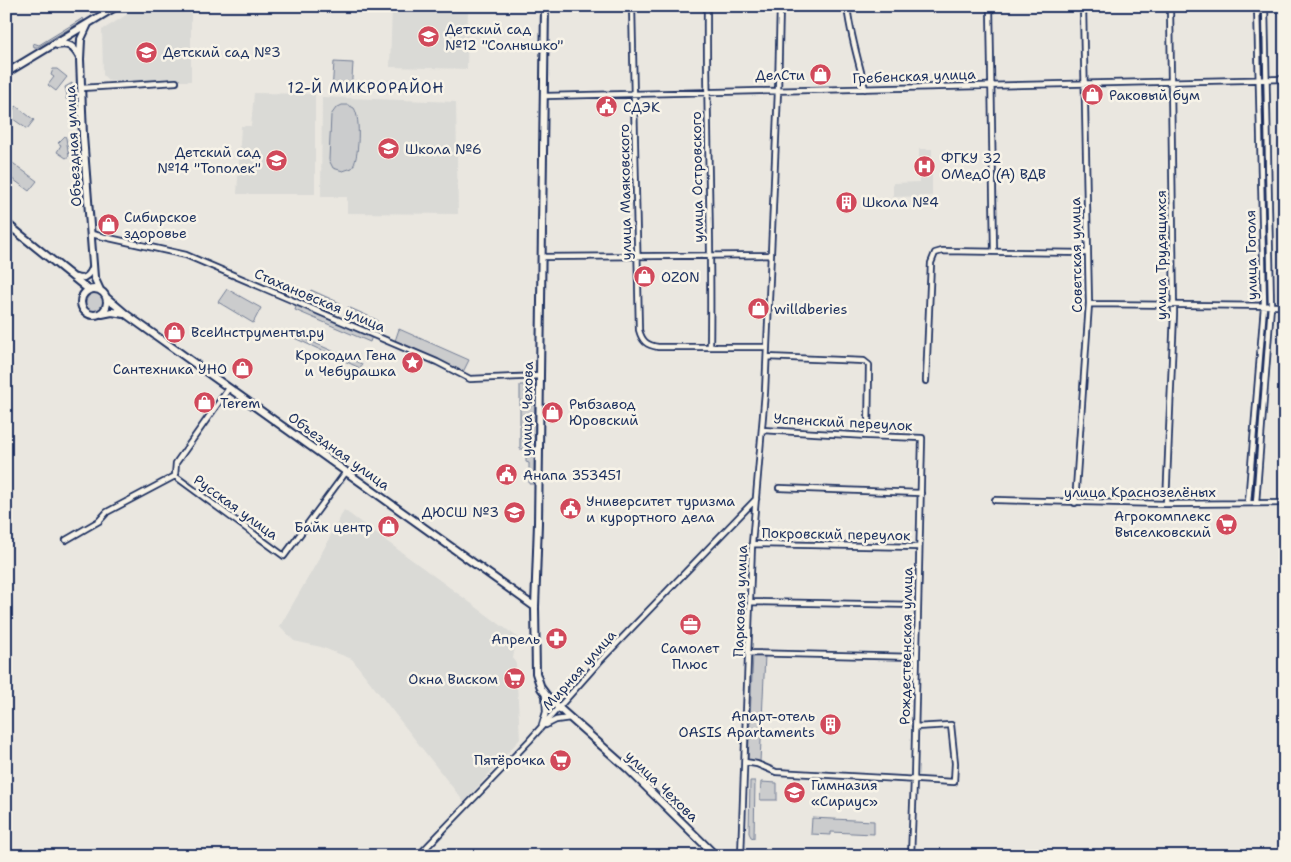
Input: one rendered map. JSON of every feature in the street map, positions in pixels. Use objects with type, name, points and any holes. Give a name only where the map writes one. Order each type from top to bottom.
[{"type":"main road","points":[[6,73],[117,6]]},
{"type":"main road","name":"улица Чехова","points":[[545,6],[535,607],[536,673],[538,683],[545,695],[628,769],[716,856]]},
{"type":"main road","name":"Объездная улица","points":[[88,24],[81,39],[80,59],[83,136],[94,278],[100,290]]},
{"type":"main road","points":[[51,46],[61,44],[74,47],[80,59]]},
{"type":"main road","points":[[6,224],[89,290],[100,290],[108,302],[105,310],[98,315]]},
{"type":"main road","points":[[89,290],[83,296],[82,308],[88,314],[98,315],[112,312],[128,315]]},
{"type":"main road","name":"Объездная улица","points":[[107,298],[229,388],[535,607]]},
{"type":"street","name":"улица Маяковского","points":[[632,6],[639,330],[641,338],[647,345],[658,347],[710,347]]},
{"type":"street","name":"улица Островского","points":[[707,6],[706,92],[710,347]]},
{"type":"street","name":"Парковая улица","points":[[741,856],[746,762],[752,544],[767,347],[780,6]]},
{"type":"street","points":[[847,6],[851,38],[860,65],[865,89]]},
{"type":"street","points":[[990,6],[994,251]]},
{"type":"street","name":"Советская улица","points":[[1075,503],[1089,304],[1083,6]]},
{"type":"street","name":"улица Трудящихся","points":[[1166,504],[1174,305],[1170,6]]},
{"type":"street","name":"улица Гоголя","points":[[1248,503],[1264,306],[1257,6]]},
{"type":"street","name":"улица Гоголя","points":[[1256,503],[1271,306],[1265,6]]},
{"type":"street","name":"Гребенская улица","points":[[544,96],[1085,82],[1285,79]]},
{"type":"street","points":[[82,88],[176,82]]},
{"type":"street","name":"Стахановская улица","points":[[91,234],[186,255],[437,362],[470,378],[540,376]]},
{"type":"street","points":[[926,381],[934,253],[942,251],[994,251],[1087,253]]},
{"type":"street","points":[[542,257],[771,256]]},
{"type":"street","points":[[70,275],[82,279],[90,273],[93,266]]},
{"type":"street","points":[[1089,304],[1285,306]]},
{"type":"street","points":[[710,347],[767,347]]},
{"type":"street","points":[[766,357],[864,361],[869,365],[868,436]]},
{"type":"street","points":[[66,540],[99,521],[107,512],[176,476],[176,463],[229,388]]},
{"type":"street","name":"Успенский переулок","points":[[762,430],[922,438]]},
{"type":"street","name":"Рождественская улица","points":[[911,856],[922,438]]},
{"type":"street","name":"Русская улица","points":[[176,476],[284,556],[346,472]]},
{"type":"street","points":[[780,488],[921,493]]},
{"type":"street","name":"Мирная улица","points":[[418,856],[541,728],[599,662],[756,499]]},
{"type":"street","name":"улица Краснозелёных","points":[[994,500],[1166,504],[1285,503]]},
{"type":"street","name":"Покровский переулок","points":[[752,544],[920,547]]},
{"type":"street","points":[[751,602],[917,605]]},
{"type":"street","points":[[749,653],[916,657]]},
{"type":"street","points":[[541,728],[546,712],[545,695]]},
{"type":"street","points":[[541,728],[556,720],[570,718]]},
{"type":"street","points":[[746,762],[757,764],[776,772],[954,782],[955,763],[951,724],[915,727]]},
{"type":"shaded area","name":"Детский сад №3","points":[[141,6],[191,6],[191,81],[109,81],[103,75],[102,30]]},
{"type":"shaded area","name":"Детский сад №12 \"Солнышко\"","points":[[392,6],[468,6],[467,69],[390,67]]},
{"type":"shaded area","points":[[1259,6],[1263,6],[1264,71],[1260,71]]},
{"type":"shaded area","points":[[83,18],[84,20],[38,47],[34,47],[33,43],[39,45]]},
{"type":"shaded area","points":[[334,62],[353,63],[351,93],[332,92]]},
{"type":"shaded area","points":[[53,69],[57,69],[67,77],[56,91],[48,85],[54,77],[51,75]]},
{"type":"shaded area","points":[[72,83],[73,105],[66,99],[65,87]]},
{"type":"shaded area","points":[[1265,88],[1269,295],[1264,295],[1260,89]]},
{"type":"shaded area","name":"Детский сад №14 \"Тополек\"","points":[[254,93],[315,94],[315,194],[237,194],[241,126],[251,126]]},
{"type":"shaded area","name":"Школа №6","points":[[322,97],[456,102],[458,214],[347,213],[347,197],[321,197]]},
{"type":"shaded area","points":[[342,105],[354,108],[358,120],[358,148],[354,164],[352,168],[343,171],[333,168],[329,160],[331,115],[336,108]]},
{"type":"shaded area","points":[[16,106],[34,120],[27,129],[9,116]]},
{"type":"shaded area","points":[[65,136],[69,156],[66,158],[57,152],[61,145],[58,143]]},
{"type":"shaded area","name":"ФГКУ 32 ОМедО (А) ВДВ","points":[[919,149],[932,149],[932,196],[893,197],[893,183],[919,182]]},
{"type":"shaded area","points":[[6,158],[37,181],[29,191],[6,174]]},
{"type":"shaded area","points":[[227,289],[261,308],[253,323],[218,302]]},
{"type":"shaded area","points":[[311,290],[340,303],[335,315],[306,302]]},
{"type":"shaded area","points":[[96,293],[103,296],[106,303],[103,310],[96,313],[89,310],[86,303],[89,296]]},
{"type":"shaded area","points":[[297,304],[372,336],[370,342],[295,310]]},
{"type":"shaded area","points":[[348,307],[377,320],[372,331],[343,318]]},
{"type":"shaded area","points":[[1264,315],[1269,315],[1254,495],[1250,495]]},
{"type":"shaded area","points":[[399,329],[469,360],[463,372],[395,341]]},
{"type":"shaded area","points":[[292,333],[362,364],[360,368],[290,336]]},
{"type":"shaded area","points":[[520,385],[535,385],[534,484],[529,484],[529,463],[526,462],[526,449],[520,449]]},
{"type":"shaded area","points":[[344,510],[517,637],[513,658],[516,664],[520,739],[464,802],[352,659],[321,647],[294,641],[280,626],[316,564]]},
{"type":"shaded area","points":[[753,655],[765,655],[760,762],[748,761]]},
{"type":"shaded area","points":[[750,781],[755,781],[754,838],[749,833]]},
{"type":"shaded area","points":[[761,782],[777,783],[777,800],[760,800]]},
{"type":"shaded area","points":[[812,818],[874,821],[874,834],[831,832],[831,835],[811,834]]},
{"type":"place","name":"Детский сад №12 \"Солнышко\"","points":[[429,37]]},
{"type":"place","name":"Детский сад №3","points":[[147,52]]},
{"type":"place","name":"ДелСти","points":[[821,75]]},
{"type":"place","name":"Раковый бум","points":[[1093,95]]},
{"type":"place","name":"СДЭК","points":[[607,107]]},
{"type":"place","name":"Школа №6","points":[[389,149]]},
{"type":"place","name":"Детский сад №14 \"Тополек\"","points":[[277,160]]},
{"type":"place","name":"ФГКУ 32 ОМедО (А) ВДВ","points":[[925,166]]},
{"type":"place","name":"Школа №4","points":[[846,202]]},
{"type":"place","name":"Сибирское здоровье","points":[[108,225]]},
{"type":"place","name":"OZON","points":[[645,277]]},
{"type":"place","name":"willdberies","points":[[758,309]]},
{"type":"place","name":"ВсеИнструменты.ру","points":[[175,332]]},
{"type":"place","name":"Крокодил Гена и Чебурашка","points":[[412,363]]},
{"type":"place","name":"Сантехника УНО","points":[[243,369]]},
{"type":"place","name":"Terem","points":[[204,403]]},
{"type":"place","name":"Рыбзавод Юровский","points":[[553,412]]},
{"type":"place","name":"Анапа 353451","points":[[507,475]]},
{"type":"place","name":"Университет туризма и курортного дела","points":[[570,509]]},
{"type":"place","name":"ДЮСШ №3","points":[[515,512]]},
{"type":"place","name":"Агрокомплекс Выселковский","points":[[1227,524]]},
{"type":"place","name":"Байк центр","points":[[389,527]]},
{"type":"place","name":"Самолет Плюс","points":[[690,625]]},
{"type":"place","name":"Апрель","points":[[556,639]]},
{"type":"place","name":"Окна Виском","points":[[514,679]]},
{"type":"place","name":"Апарт-отель OASIS Apartaments","points":[[831,724]]},
{"type":"place","name":"Пятёрочка","points":[[561,760]]},
{"type":"place","name":"Гимназия «Сириус»","points":[[795,793]]},
{"type":"district","name":"12-Й МИКРОРАЙОН","points":[[366,88]]}]
